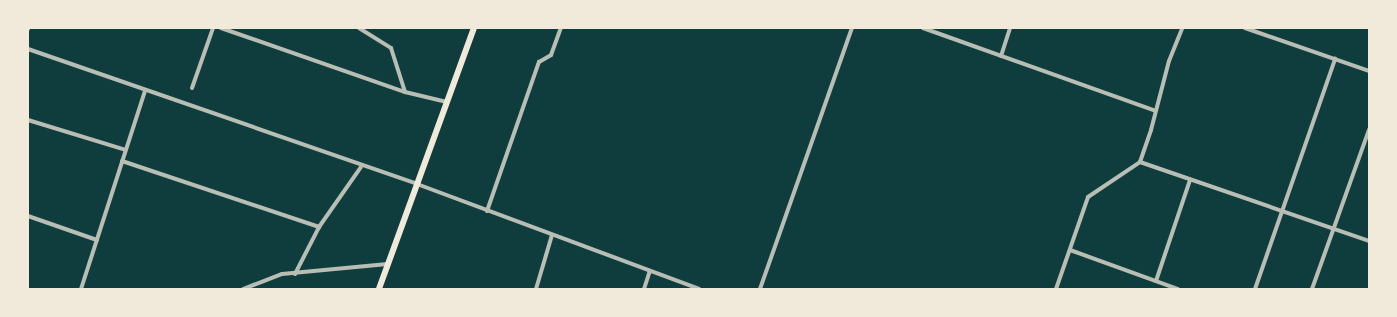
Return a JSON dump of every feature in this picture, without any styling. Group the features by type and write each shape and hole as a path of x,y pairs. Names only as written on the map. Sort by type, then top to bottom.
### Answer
{"main road":[{"path":"379,289 474,28"}],"street":[{"path":"192,88 212,28"},
{"path":"221,28 405,92 447,102"},
{"path":"359,28 391,48 405,92"},
{"path":"487,211 539,62 551,54 561,28"},
{"path":"760,289 852,28"},
{"path":"923,28 1156,111"},
{"path":"1001,56 1010,28"},
{"path":"1056,289 1088,197 1140,162 1156,111 1169,61 1182,28"},
{"path":"1245,28 1369,72"},
{"path":"28,49 361,166 417,184 699,289"},
{"path":"1255,289 1335,59"},
{"path":"82,289 145,91"},
{"path":"28,120 126,150"},
{"path":"1312,289 1369,130"},
{"path":"122,161 319,227"},
{"path":"1140,162 1369,241"},
{"path":"295,274 319,227 361,166"},
{"path":"1156,281 1190,180"},
{"path":"28,216 97,240"},
{"path":"536,289 552,235"},
{"path":"1070,250 1178,289"},
{"path":"244,289 282,274 295,274 388,264"},
{"path":"644,289 650,271"}]}
